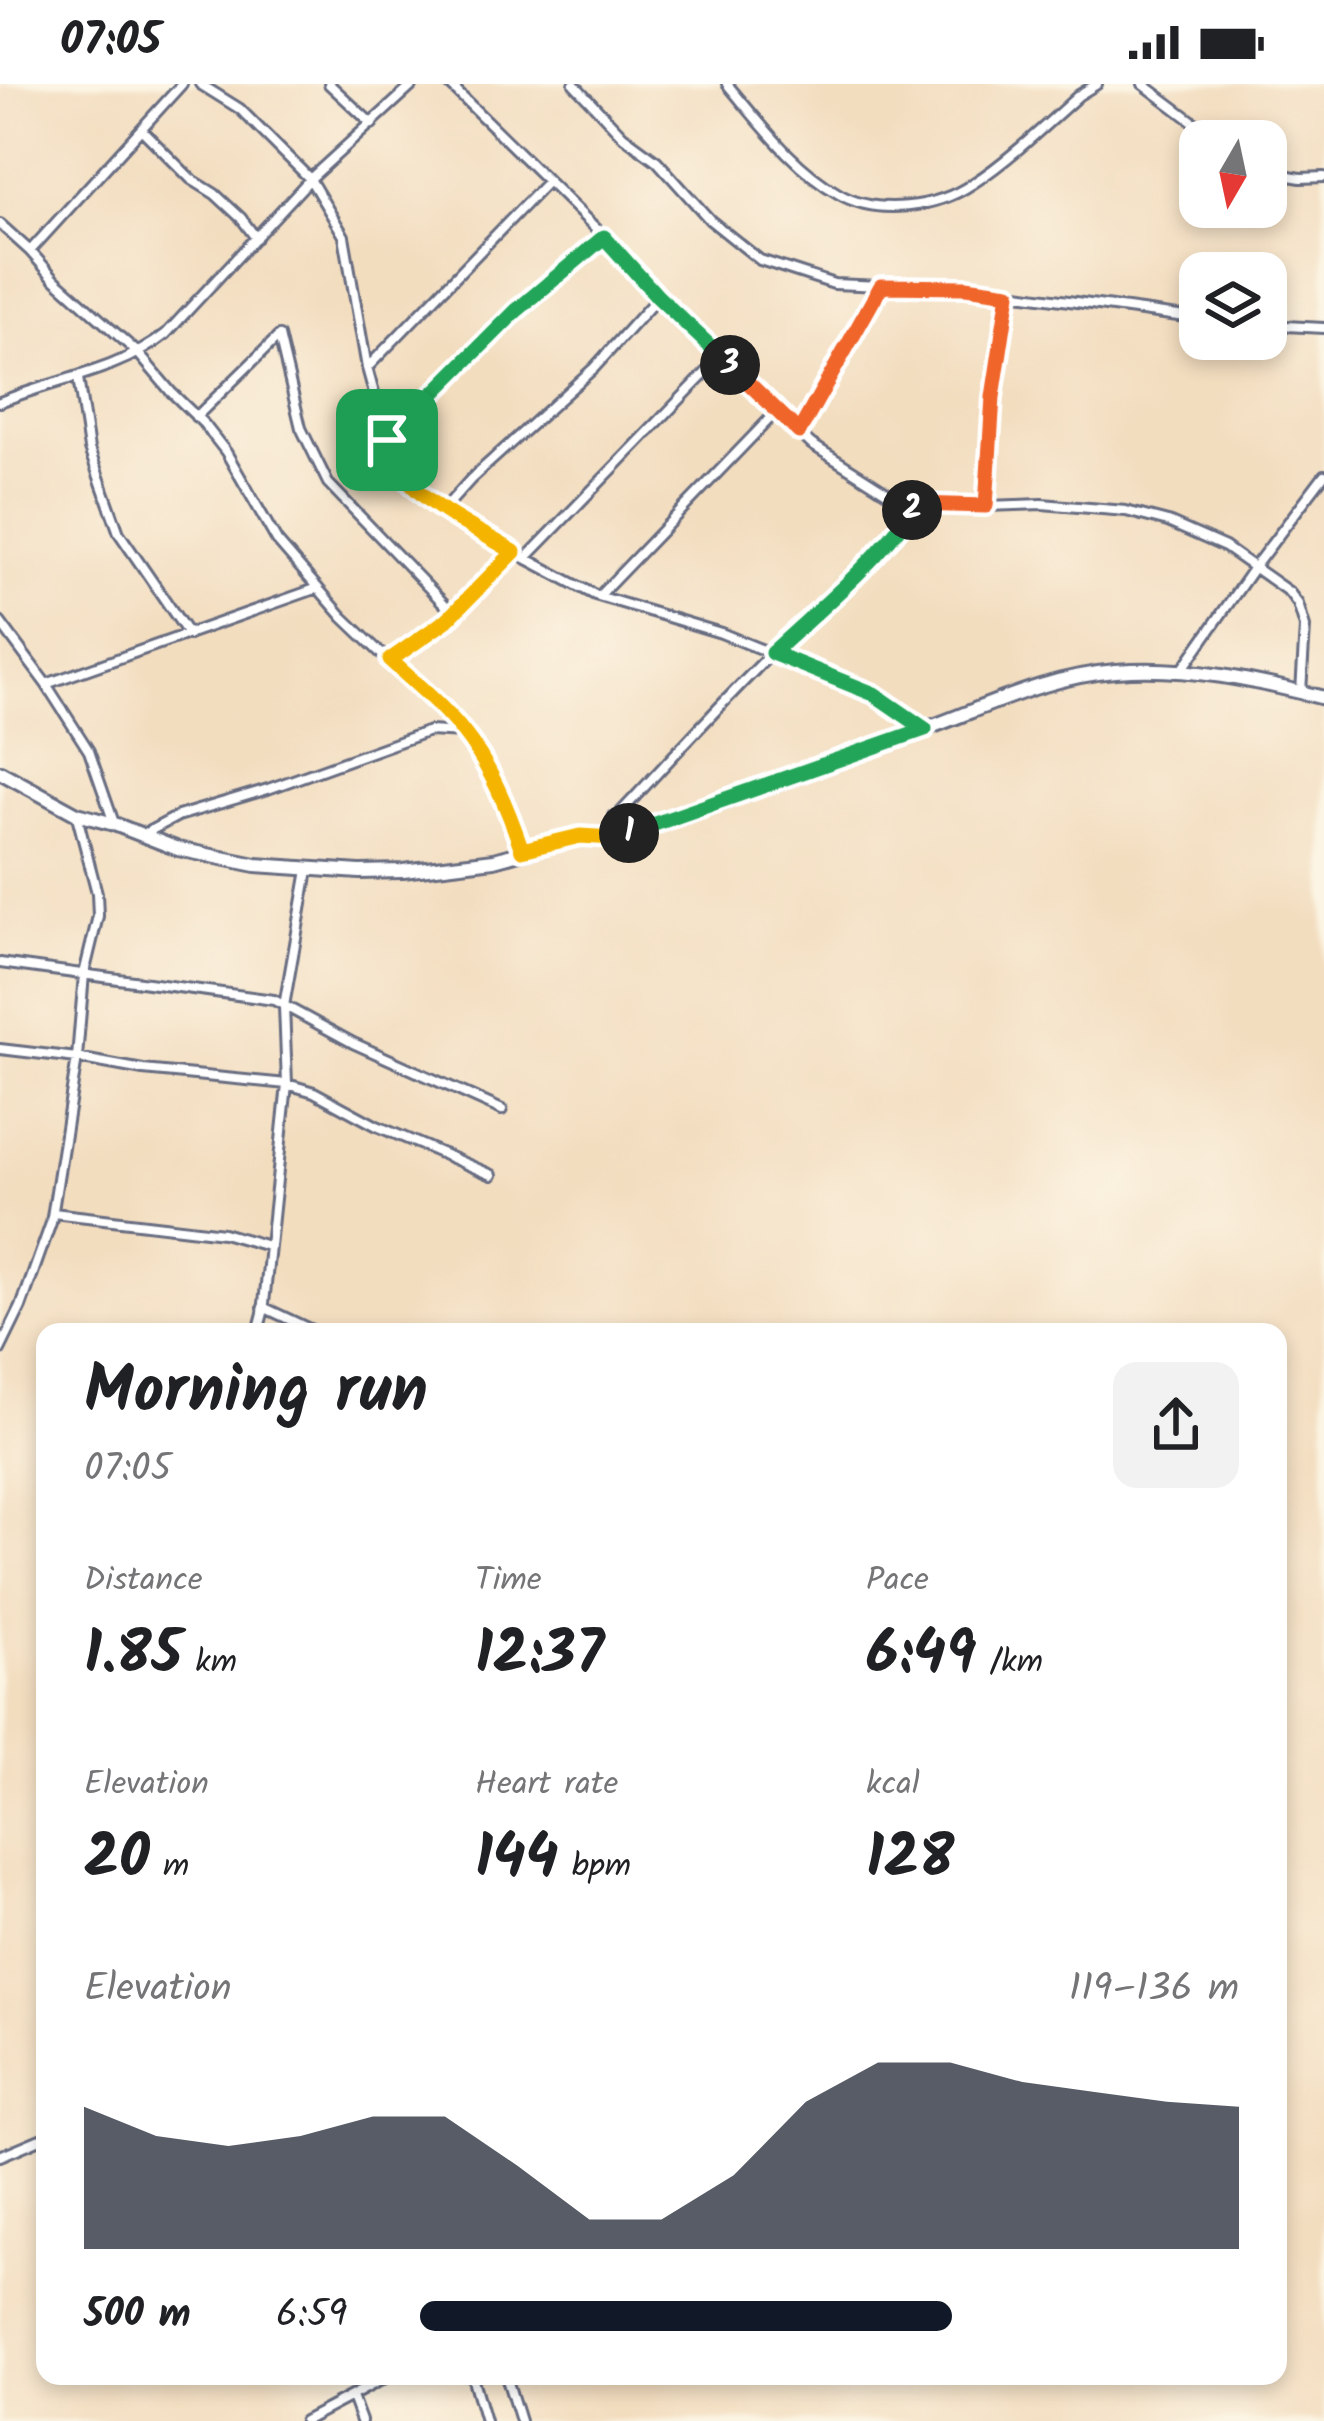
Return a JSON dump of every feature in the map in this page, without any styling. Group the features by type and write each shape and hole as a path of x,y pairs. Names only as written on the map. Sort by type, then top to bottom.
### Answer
{"main road":[{"path":"0,772 77,814 178,849 256,865 403,871 494,860 580,836 614,838 1058,680 1120,670 1181,670 1324,698"}],"street":[{"path":"30,251 182,84"},
{"path":"200,84 240,110 310,178 348,247 367,368 387,440 407,480 514,552 599,596 722,633 874,694 925,729"},
{"path":"329,84 372,124"},
{"path":"0,402 78,378 138,353 166,334 310,178 414,84"},
{"path":"449,84 658,297 818,449 902,502 1042,504 1126,512 1199,535 1255,566 1298,604 1305,627 1300,692"},
{"path":"574,84 622,136 657,161 710,220 760,260 834,284 966,287 1179,316"},
{"path":"727,84 780,147 812,175 840,195 886,207 949,197 973,184 1096,84"},
{"path":"1143,84 1191,120"},
{"path":"141,129 190,179 241,218 256,238"},
{"path":"1287,176 1324,177"},
{"path":"367,368 548,181"},
{"path":"0,224 138,353 226,452 277,541 344,617 464,733 488,771 522,850"},
{"path":"387,440 516,311 604,237"},
{"path":"799,432 881,286"},
{"path":"986,506 993,397 1009,293"},
{"path":"444,509 470,479 594,368 658,297"},
{"path":"1287,326 1324,328"},
{"path":"196,417 280,336 301,428 328,483 454,614"},
{"path":"526,558 722,356"},
{"path":"78,378 89,449 119,533 189,635"},
{"path":"599,596 777,411"},
{"path":"1181,670 1324,475"},
{"path":"614,838 614,815 873,556 916,504"},
{"path":"390,660 454,614 514,552"},
{"path":"46,684 318,588"},
{"path":"0,622 89,751 114,824"},
{"path":"142,835 178,816 429,731 464,733"},
{"path":"0,1350 21,1306 53,1213 84,974 99,907 77,814"},
{"path":"260,1323 287,1084 284,1006 308,868"},
{"path":"0,963 274,1000 353,1043 502,1110"},
{"path":"0,1048 143,1070 287,1084 314,1092 377,1126 492,1175"},
{"path":"53,1213 223,1233 268,1246"},
{"path":"263,1307 297,1323"},
{"path":"0,2156 36,2141"},
{"path":"304,2421 372,2385"},
{"path":"475,2385 485,2421"},
{"path":"509,2385 520,2421"},
{"path":"352,2396 361,2421"}],"route":[{"path":"604,237 658,297 799,432 881,286 966,287 1009,293 993,397 986,506 916,504 845,585 772,653 874,694 925,729 614,838 580,836 522,850 488,771 464,733 390,660 447,620 514,552 413,487 387,440 516,311 604,237"}]}
